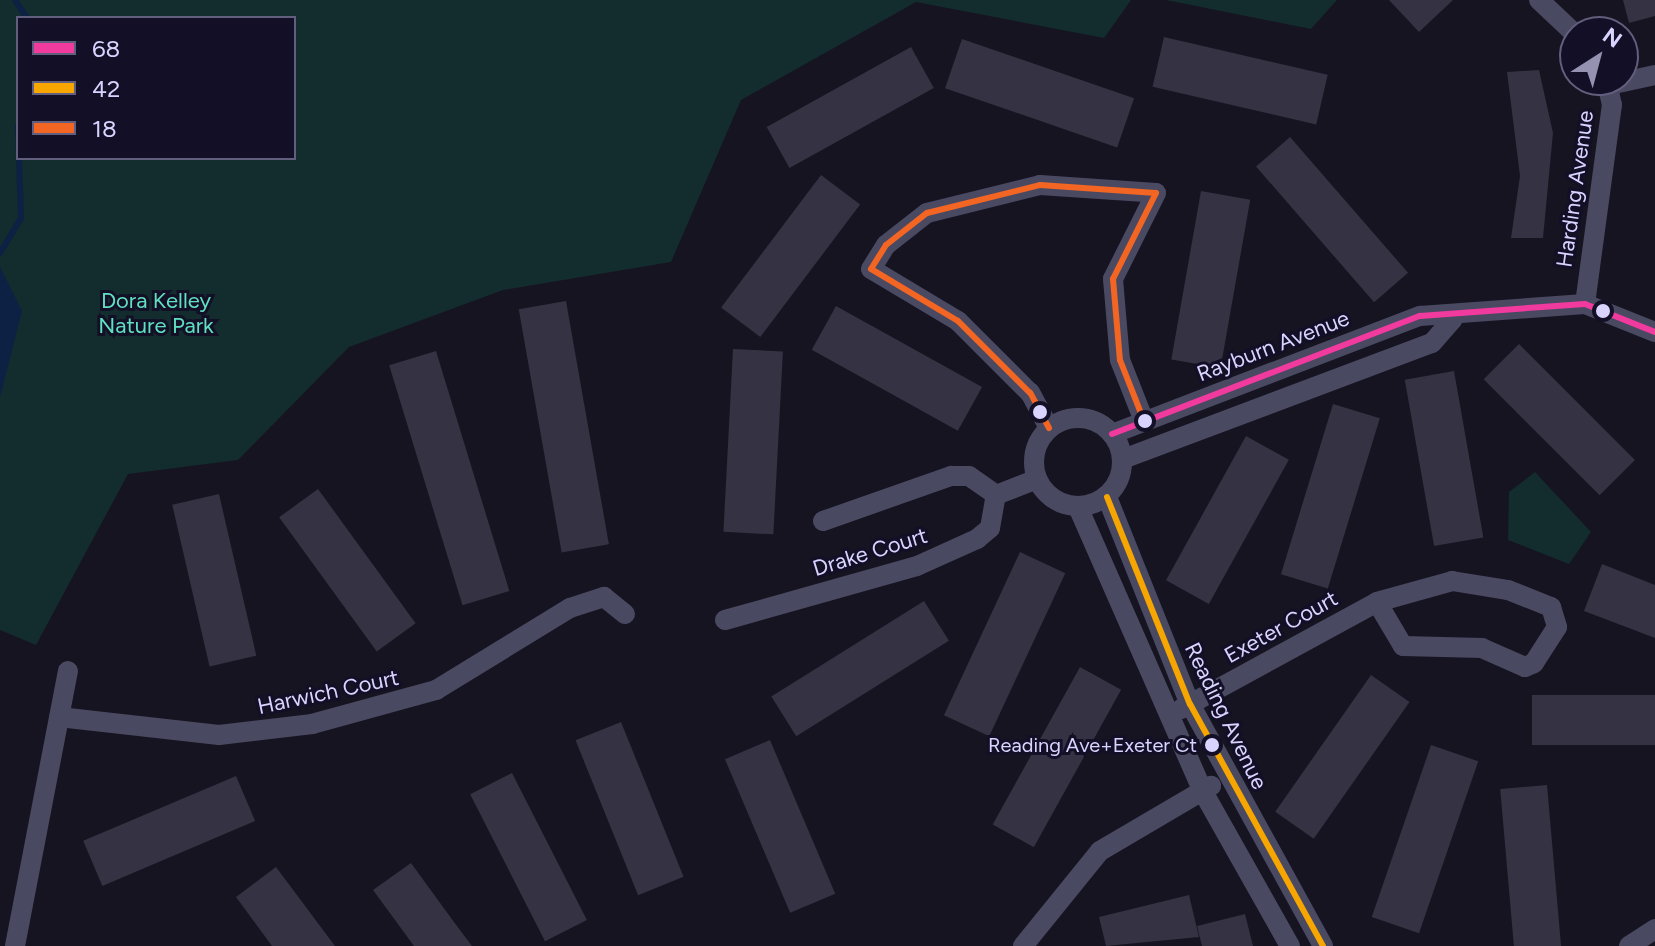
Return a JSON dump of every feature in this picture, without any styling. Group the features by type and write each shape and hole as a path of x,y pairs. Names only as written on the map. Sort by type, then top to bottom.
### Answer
{"street":[{"path":"1539,0 1559,19"},
{"name":"Harding Avenue","path":"1585,304 1606,96"},
{"path":"1049,428 1030,393 958,321 871,269 886,245 927,213 1040,185 1156,193 1113,279 1120,360 1144,421"},
{"name":"Rayburn Avenue","path":"1112,434 1420,316 1453,319 1585,304 1655,332"},
{"path":"1123,459 1432,343 1453,319"},
{"path":"1075,418 1112,434 1123,459 1107,497 1078,507 1055,500 1037,479 1035,451 1049,428 1075,418"},
{"name":"Drake Court","path":"725,620 917,566 977,539 990,528 996,495 969,476 951,476 823,521"},
{"path":"996,495 1037,479"},
{"name":"Reading Avenue","path":"1107,497 1190,704 1227,777 1323,946"},
{"path":"1078,507 1167,717 1202,790 1290,946"},
{"name":"Exeter Court","path":"1167,717 1377,602 1452,581 1527,596 1551,607 1557,627 1525,667 1482,648 1417,652 1394,634 1377,602"},
{"name":"Harwich Court","path":"59,717 219,735 312,724 436,690 582,604 604,597 625,614"},
{"path":"15,946 68,671"},
{"path":"1023,946 1100,851 1227,777"},
{"path":"1629,946 1655,929"}],"green space":[{"name":"Dora Kelley Nature Park","path":"0,0 1131,0 1104,38 916,2 741,100 671,262 503,290 349,347 238,460 128,474 36,645 0,630"},
{"path":"1166,0 1337,0 1311,29"},
{"path":"1535,472 1591,532 1569,564 1508,540 1509,492"}],"water":[{"path":"0,267 22,311 0,397"}],"building":[{"path":"1389,0 1453,0 1419,32"},
{"path":"1623,0 1655,0 1655,16 1639,20 1639,16 1627,16"},
{"path":"1164,37 1328,75 1316,124 1153,87"},
{"path":"962,39 1134,98 1117,147 945,88"},
{"path":"911,47 934,88 789,168 767,127"},
{"path":"1539,70 1553,133 1543,238 1511,238 1520,176 1507,72"},
{"path":"1290,137 1408,273 1374,302 1256,167"},
{"path":"821,175 860,204 760,337 721,308"},
{"path":"1201,191 1250,200 1221,368 1171,359"},
{"path":"566,301 609,544 562,553 519,309"},
{"path":"836,306 982,387 958,431 812,350"},
{"path":"1519,344 1635,460 1600,495 1484,379"},
{"path":"733,349 783,352 773,534 723,532"},
{"path":"436,351 509,591 463,605 389,365"},
{"path":"1454,371 1483,537 1434,546 1405,380"},
{"path":"1333,404 1380,418 1328,589 1281,574"},
{"path":"1246,436 1289,460 1209,604 1166,580"},
{"path":"318,489 416,623 377,652 279,517"},
{"path":"219,494 256,656 210,667 172,505"},
{"path":"1020,552 1065,573 989,736 944,715"},
{"path":"1602,564 1655,585 1655,638 1584,611"},
{"path":"924,601 949,641 796,736 771,696"},
{"path":"1080,667 1121,690 1034,847 993,824"},
{"path":"1371,675 1410,702 1314,839 1275,812"},
{"path":"1532,695 1655,695 1655,745 1532,745"},
{"path":"621,722 684,877 638,895 576,740"},
{"path":"770,740 835,894 790,913 725,759"},
{"path":"1431,745 1478,761 1419,933 1372,917"},
{"path":"512,773 587,920 545,941 470,794"},
{"path":"236,776 255,821 102,886 83,841"},
{"path":"1547,785 1561,946 1514,946 1500,789"},
{"path":"411,863 472,946 414,946 373,890"},
{"path":"276,867 335,946 272,946 236,897"},
{"path":"1189,895 1199,937 1106,946 1099,917"},
{"path":"1245,914 1253,946 1202,946 1197,926"}],"waterway":[{"path":"15,0 26,16"},
{"path":"0,253 21,218 19,160"}],"transit line":[{"name":"18","path":"1049,428 1030,393 958,321 871,269 886,245 927,213 1040,185 1156,193 1113,279 1120,360 1144,421"},
{"name":"68","path":"1112,434 1420,316 1585,304 1655,332"},
{"name":"42","path":"1107,497 1190,704 1323,946"}],"place":[{"name":"Reading Ave+Exeter Ct","path":"1212,745"}]}
